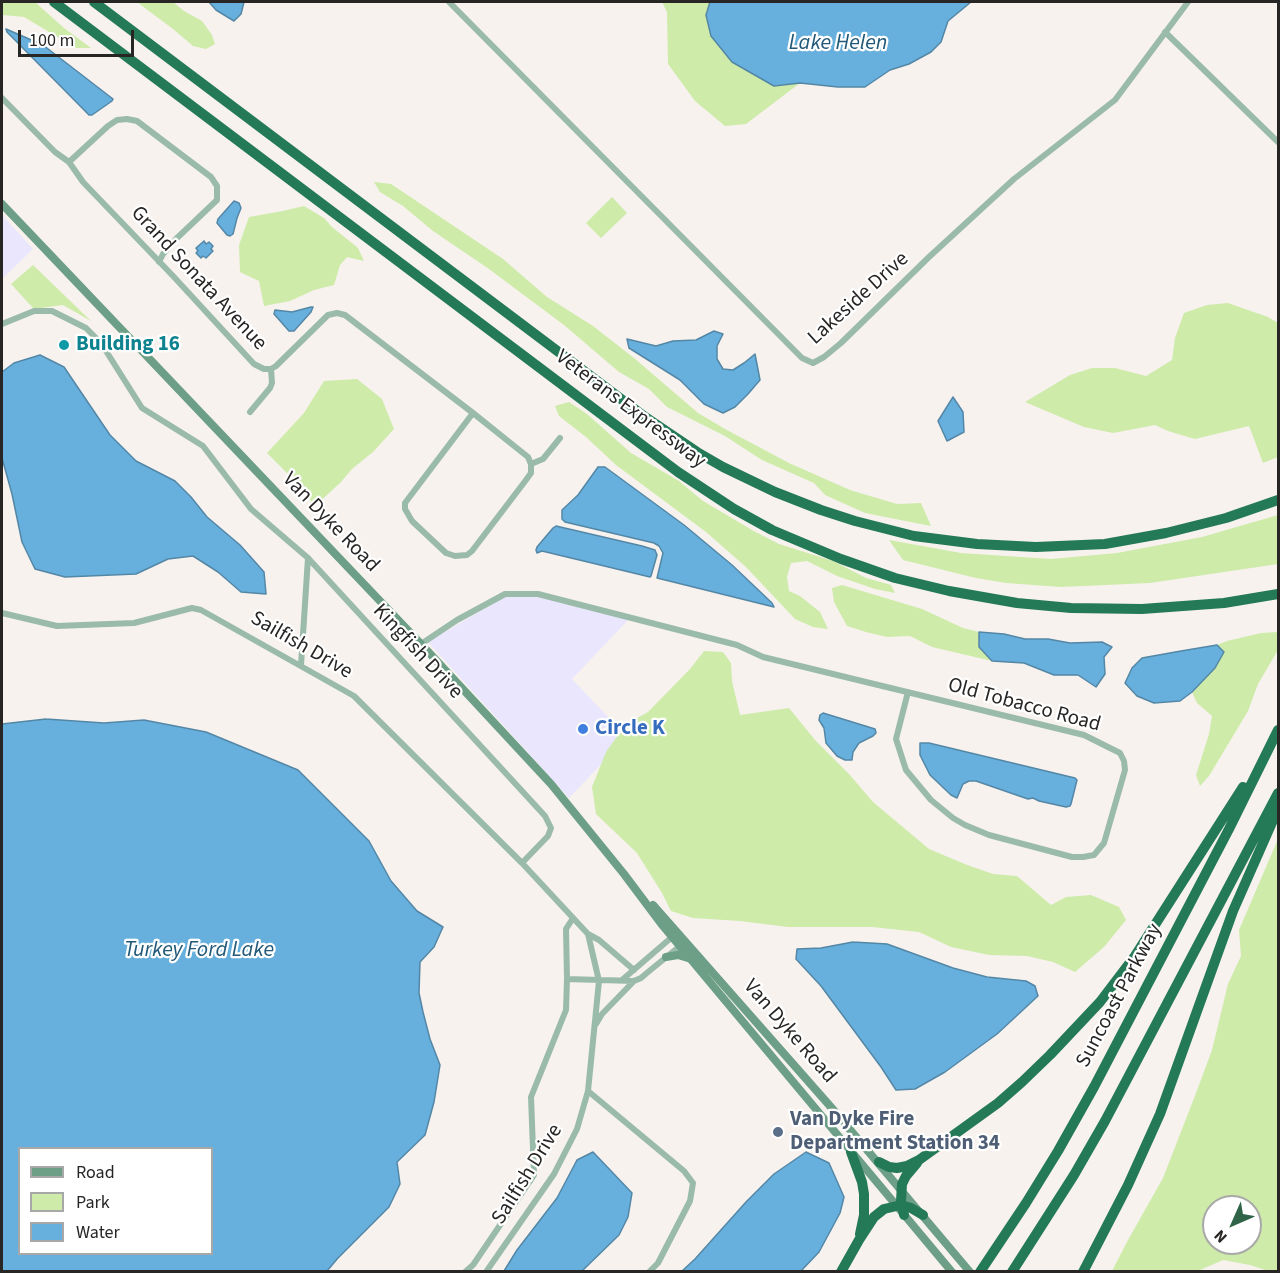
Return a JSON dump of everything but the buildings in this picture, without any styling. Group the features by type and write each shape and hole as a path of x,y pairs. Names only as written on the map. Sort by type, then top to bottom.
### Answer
{"highway":[{"name":"Veterans Expressway","path":"54,2 678,472 734,509 772,530 841,559 895,578 949,591 1017,603 1071,608 1142,609 1224,603 1278,594"},
{"name":"Veterans Expressway","path":"94,2 645,417 697,452 775,492 855,521 914,536 977,544 1036,547 1105,544 1136,539 1195,526 1278,500"},
{"name":"Suncoast Parkway","path":"980,1272 1053,1159 1094,1087 1229,829 1278,730"},
{"path":"879,1162 889,1167 897,1167 907,1166 919,1160 998,1103 1064,1041 1100,1002 1148,938 1272,741"},
{"path":"1012,1272 1105,1121 1278,793"},
{"path":"1083,1272 1128,1185 1160,1114 1233,911 1278,808"},
{"path":"851,1152 862,1182 865,1204 859,1240"},
{"path":"900,1208 901,1189 906,1176 919,1160"},
{"path":"842,1272 859,1240 884,1209 911,1208 923,1215"}],"main road":[{"name":"Van Dyke Road","path":"2,204 421,644 551,784 681,942 879,1162 970,1272"},
{"name":"Van Dyke Road","path":"624,874 672,937 681,942 691,960 952,1272"},
{"path":"666,957 678,955 691,960"}],"street":[{"name":"Lakeside Drive","path":"448,2 802,358 813,363 841,343 1014,178 1115,100 1188,2"},
{"path":"1165,32 1278,142"},
{"name":"Grand Sonata Avenue","path":"2,98 55,152 69,162 83,182 254,364 264,369 271,369 328,315 337,313 345,315 528,457 531,464"},
{"path":"69,162 108,126 117,120 127,119 136,121 211,177 217,186 218,200 177,238 159,262"},
{"name":"Kingfish Drive","path":"2,324 34,311 52,311 86,328 101,343 141,408 203,446 251,509 308,558 545,816 551,828 548,836 522,863"},
{"path":"250,412 270,388 271,369"},
{"path":"473,413 405,503 405,509 412,521 446,552 455,556 466,555 472,551 531,473 531,464 543,459 560,438"},
{"path":"301,665 308,558"},
{"name":"Old Tobacco Road","path":"421,644 457,620 504,594 538,594 737,645 763,657 908,692 1084,735 1120,753 1125,760 1125,770 1104,843 1094,855 1072,856 989,835 953,818 931,800 906,770 896,739 908,692"},
{"name":"Sailfish Drive","path":"2,613 57,626 134,623 192,608 201,609 354,696 522,863"},
{"path":"522,863 588,934 599,940 634,970"},
{"path":"465,1272 473,1265 534,1175 531,1097 566,1010 566,929 573,918"},
{"path":"588,934 599,981 588,1091 684,1171 693,1183 690,1201 658,1263 650,1272"},
{"path":"622,980 672,937"},
{"path":"567,979 634,981 641,978 681,942"},
{"path":"594,1028 603,1014 634,981"},
{"name":"Sailfish Drive","path":"486,1272 554,1174 577,1129 588,1091"}],"shaded area":[{"path":"2,215 33,249 2,279"},
{"path":"506,596 540,597 630,618 572,679 627,737 569,798 428,642"}],"green space":[{"path":"2,2 35,2 91,48 76,48 24,17 3,15"},
{"path":"137,2 173,2 202,21 212,35 215,44 206,49 193,46"},
{"path":"662,2 710,2 706,15 774,86 800,83 746,124 725,126 695,101 668,64 667,12"},
{"path":"374,182 391,184 503,259 547,297 593,326 634,358 698,413 789,463 850,490 897,504 921,503 931,526 865,513 825,495 814,483 762,460 725,436 667,407 649,389 619,372 564,325 433,231 403,206 380,192"},
{"path":"612,197 627,213 601,238 586,223"},
{"path":"304,206 324,218 358,248 364,261 347,257 340,265 334,285 314,290 290,301 264,306 259,281 240,272 239,245 249,217"},
{"path":"33,265 91,321 63,305 34,309 11,284"},
{"path":"1228,303 1268,317 1278,323 1278,457 1263,463 1249,426 1195,439 1155,425 1113,433 1084,427 1025,402 1070,375 1092,368 1115,368 1146,376 1172,360 1175,338 1184,313 1207,305"},
{"path":"357,379 382,399 394,429 373,452 352,469 315,506 296,482 267,453 304,413 324,381"},
{"path":"569,402 587,414 631,453 679,481 703,501 752,530 779,544 833,561 866,578 891,585 895,593 837,576 807,561 791,563 787,577 789,591 800,596 820,612 828,629 813,627 795,619 746,567 706,532 616,465 559,416 555,406"},
{"path":"1278,515 1278,564 1150,583 1061,587 1006,583 903,560 889,540 961,553 1051,559 1117,553 1202,537"},
{"path":"842,585 922,609 963,628 979,632 979,647 992,661 932,647 910,636 887,637 847,626 834,602 832,588"},
{"path":"1278,632 1278,650 1258,684 1248,711 1209,776 1200,786 1196,775 1209,734 1212,716 1197,703 1192,692 1215,668 1224,652 1217,645 1261,633"},
{"path":"704,651 723,652 731,663 732,681 740,715 789,708 815,740 873,802 929,849 993,874 1017,876 1051,905 1066,897 1091,895 1119,907 1126,920 1104,947 1075,972 1053,962 1027,956 989,955 951,947 919,932 872,927 788,927 693,918 671,911 637,853 596,814 592,787 606,752 616,738 630,722 648,712 690,669"},
{"path":"1278,839 1278,1271 1268,1271 1223,1260 1198,1271 1112,1271 1163,1178 1212,1050 1228,984 1241,956 1239,930"}],"water":[{"path":"209,2 244,2 241,14 234,21 216,10"},
{"name":"Lake Helen","path":"710,2 971,2 948,21 941,42 931,52 909,64 890,70 865,87 838,87 800,83 774,86 732,62 711,36 706,15"},
{"path":"6,29 43,45 113,99 112,101 89,115"},
{"path":"234,201 239,203 241,208 233,234 230,236 217,223"},
{"path":"204,241 213,246 211,249 213,251 206,258 203,256 201,258 196,253 198,251 196,248"},
{"path":"313,307 311,312 294,331 289,331 274,314 275,310 292,312"},
{"path":"714,331 723,334 717,346 717,359 723,369 733,370 755,354 760,380 735,407 723,413 704,404 680,380 629,348 627,339 656,346 673,341 696,340"},
{"path":"40,355 64,367 110,435 136,461 175,481 207,517 240,545 264,572 266,594 241,592 218,572 193,556 168,559 136,574 65,577 35,569 22,542 2,458 2,372 14,363"},
{"path":"953,397 963,412 964,432 947,441 938,421"},
{"path":"598,467 605,467 684,525 732,565 774,607 657,578 663,553 659,546 565,522 562,519 562,510 578,495"},
{"path":"556,526 655,550 657,555 651,576 542,551 537,553 537,547"},
{"path":"979,632 1070,643 1102,642 1112,647 1104,657 1105,674 1096,687 1078,675 1054,675 1024,663 992,661 979,647"},
{"path":"1217,645 1224,652 1215,668 1180,701 1154,703 1137,696 1125,683 1132,668 1142,658"},
{"path":"823,713 875,729 876,733 859,743 853,752 852,760 845,760 837,756 826,743 824,728 819,720"},
{"name":"Turkey Ford Lake","path":"46,719 104,723 144,720 206,732 298,770 369,841 391,881 417,911 443,927 434,947 420,962 419,993 430,1039 440,1065 434,1102 425,1135 397,1162 400,1184 389,1207 327,1271 2,1271 2,724"},
{"path":"920,743 929,743 1075,778 1077,780 1071,804 1066,807 1033,798 1028,799 976,781 963,784 957,798 930,775 920,755"},
{"path":"853,942 887,944 953,968 987,977 1026,981 1035,986 1038,996 997,1034 945,1072 915,1089 896,1090 821,986 796,959 797,949 821,948"},
{"path":"593,1152 632,1193 628,1217 619,1235 582,1271 504,1271 517,1250 557,1198 577,1160"},
{"path":"806,1152 829,1163 844,1197 840,1213 819,1252 801,1271 682,1271 774,1174"}],"place":[{"name":"Building 16","path":"64,345"},
{"name":"Circle K","path":"583,729"},
{"name":"Van Dyke Fire Department Station 34","path":"778,1132"}]}
